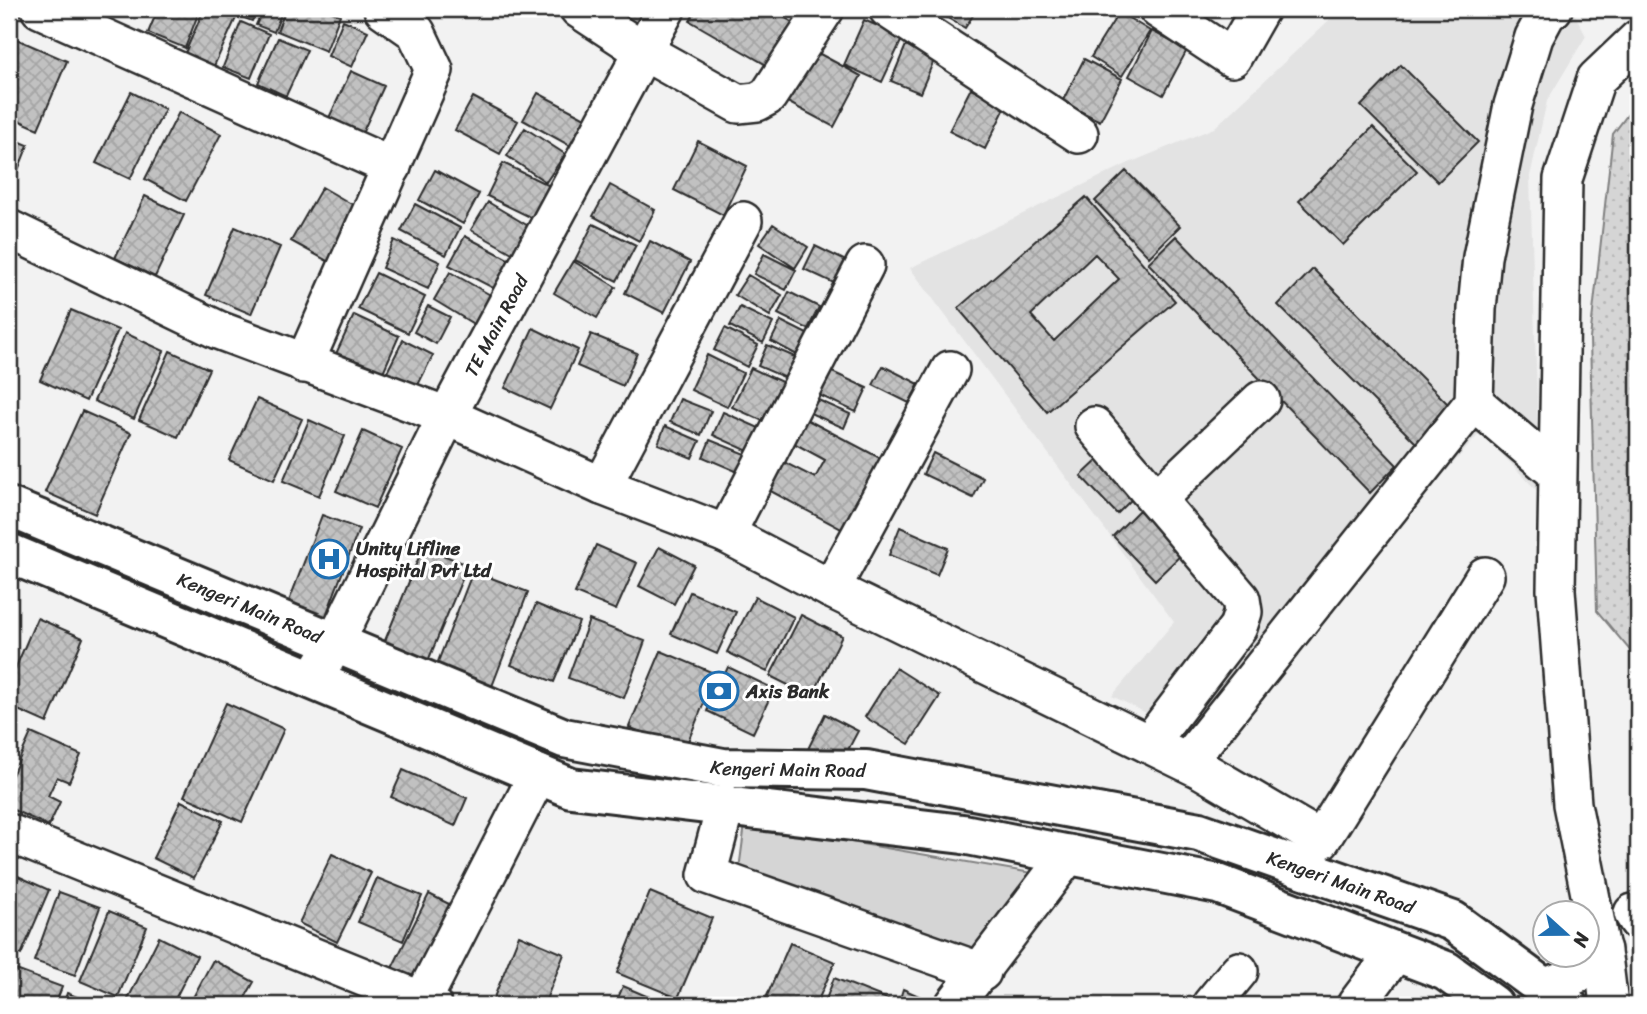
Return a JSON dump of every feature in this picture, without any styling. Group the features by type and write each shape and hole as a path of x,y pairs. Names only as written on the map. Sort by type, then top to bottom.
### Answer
{"main road":[{"name":"Kengeri Main Road","path":"9,507 334,645 564,738 723,768 866,770 1317,856 1453,921 1556,997"},
{"name":"Kengeri Main Road","path":"9,554 571,789 726,804 963,834 1219,884 1447,971 1493,1005"}],"street":[{"path":"40,9 392,167"},
{"path":"304,364 434,71 416,32 383,9"},
{"path":"579,9 643,51 738,104 757,102 768,96 824,9"},
{"name":"TE Main Road","path":"313,680 334,645 447,416 666,9"},
{"path":"888,9 1079,134"},
{"path":"1158,9 1232,58 1260,9"},
{"path":"1187,762 1474,402 1476,309 1482,257 1513,105 1534,37 1547,13 1553,9"},
{"path":"1591,898 1572,804 1556,590 1563,179 1596,79 1638,39"},
{"path":"602,486 743,221"},
{"path":"9,229 218,330 447,416 602,486 726,534 831,589 1187,762 1317,856 1485,576"},
{"path":"726,534 865,265"},
{"path":"831,589 950,370"},
{"path":"1157,499 1261,400"},
{"path":"1474,402 1556,472"},
{"path":"1094,426 1241,599 1242,612 1238,627 1149,744"},
{"path":"9,833 425,1004 538,774"},
{"path":"726,804 707,875 982,972"},
{"path":"954,1005 982,972 1069,854"},
{"path":"1602,950 1609,1005"},
{"path":"1356,1005 1396,952"},
{"path":"1556,997 1584,968"},
{"path":"1211,1005 1239,971"}],"shaded area":[{"path":"1341,9 1572,9 1586,36 1547,101 1530,176 1540,494 1481,432 1441,477 1222,751 1112,696 1174,622 910,268 1129,163 1214,128"},
{"path":"1638,101 1638,660 1597,611 1590,339 1613,134"},
{"path":"745,824 1032,873 980,955 738,877"}],"building":[{"path":"158,9 200,9 185,48 148,33"},
{"path":"204,9 217,9 236,18 214,66 185,53"},
{"path":"236,9 258,9 252,21 234,14"},
{"path":"263,9 283,9 274,32 256,25"},
{"path":"286,9 324,9 340,15 326,51 277,31"},
{"path":"608,9 648,9 639,25"},
{"path":"697,9 769,9 794,23 770,67 690,21"},
{"path":"932,9 977,9 965,28"},
{"path":"1119,12 1150,31 1122,76 1091,57"},
{"path":"343,20 368,31 352,67 328,56"},
{"path":"864,20 903,37 882,82 844,65"},
{"path":"241,22 269,34 251,78 223,67"},
{"path":"1152,31 1187,50 1163,95 1129,76"},
{"path":"14,38 67,61 38,129 9,116 9,50"},
{"path":"278,38 307,50 286,96 258,83"},
{"path":"906,45 935,58 920,93 891,81"},
{"path":"805,46 861,76 834,127 778,97"},
{"path":"1084,59 1122,79 1100,121 1062,102"},
{"path":"1401,65 1478,142 1438,182 1361,106"},
{"path":"351,71 384,86 360,138 327,122"},
{"path":"971,88 1006,106 985,149 949,131"},
{"path":"131,92 165,109 130,179 96,163"},
{"path":"538,93 587,119 572,147 523,120"},
{"path":"473,97 518,121 500,154 455,130"},
{"path":"179,112 221,134 186,201 145,179"},
{"path":"1373,127 1417,171 1343,245 1299,201"},
{"path":"525,128 565,154 546,182 507,156"},
{"path":"9,137 28,145 9,193"},
{"path":"698,141 747,166 723,215 674,190"},
{"path":"503,163 552,187 536,220 487,196"},
{"path":"435,170 479,194 463,224 419,200"},
{"path":"1126,171 1180,226 1149,257 1095,201"},
{"path":"610,185 655,210 639,241 593,216"},
{"path":"322,187 360,209 329,262 291,241"},
{"path":"145,196 184,215 155,277 115,258"},
{"path":"1086,197 1175,301 1047,412 958,308","holes":["1095,254 1119,279 1054,341 1031,315"]},
{"path":"488,202 530,227 514,254 471,230"},
{"path":"415,204 460,228 446,255 401,231"},
{"path":"593,224 636,245 617,281 575,260"},
{"path":"773,224 808,247 795,268 759,244"},
{"path":"235,227 280,247 251,314 206,295"},
{"path":"465,236 510,260 495,289 449,265"},
{"path":"1176,236 1397,465 1370,493 1148,263"},
{"path":"394,240 440,262 428,289 382,268"},
{"path":"650,241 690,262 664,313 625,293"},
{"path":"815,246 848,262 838,285 804,269"},
{"path":"764,254 796,270 786,290 754,274"},
{"path":"573,261 616,287 597,318 554,293"},
{"path":"1313,269 1455,411 1420,447 1278,305"},
{"path":"450,272 494,297 477,326 434,300"},
{"path":"376,273 425,297 408,333 358,309"},
{"path":"748,275 782,295 770,316 735,295"},
{"path":"789,292 819,307 808,329 778,314"},
{"path":"428,306 450,317 436,344 414,332"},
{"path":"740,307 773,323 763,343 730,326"},
{"path":"71,310 118,330 86,401 40,380"},
{"path":"354,315 399,336 380,379 334,358"},
{"path":"781,321 809,335 799,356 771,341"},
{"path":"533,328 578,350 550,409 505,388"},
{"path":"725,328 758,345 747,367 714,350"},
{"path":"125,333 164,351 134,419 94,401"},
{"path":"591,334 637,353 623,386 577,366"},
{"path":"403,340 433,355 414,393 384,378"},
{"path":"767,345 795,357 786,378 758,366"},
{"path":"170,351 209,369 178,437 139,420"},
{"path":"707,355 743,373 727,407 691,390"},
{"path":"883,366 919,384 909,403 873,385"},
{"path":"751,368 784,383 765,422 732,407"},
{"path":"830,371 867,388 856,412 819,395"},
{"path":"257,399 302,419 274,480 229,460"},
{"path":"680,399 711,411 701,435 670,422"},
{"path":"816,399 850,414 844,428 810,413"},
{"path":"82,411 131,433 95,514 45,492"},
{"path":"723,412 759,428 748,451 713,435"},
{"path":"802,417 880,458 843,530 765,488 780,460 815,478 825,460 790,441"},
{"path":"309,420 345,436 319,496 283,481"},
{"path":"665,426 700,441 692,458 658,444"},
{"path":"363,431 402,449 375,508 336,491"},
{"path":"710,440 745,454 738,472 703,457"},
{"path":"933,453 983,478 973,498 923,474"},
{"path":"1099,459 1135,496 1117,514 1081,476"},
{"path":"1139,510 1182,554 1155,580 1113,536"},
{"path":"322,515 359,529 325,618 288,604"},
{"path":"900,527 948,548 937,575 889,555"},
{"path":"596,545 637,563 616,610 575,593"},
{"path":"423,547 468,565 428,661 384,643"},
{"path":"659,547 694,565 674,604 639,586"},
{"path":"473,571 528,592 491,689 436,667"},
{"path":"690,592 736,612 717,654 671,634"},
{"path":"755,597 794,617 767,672 727,652"},
{"path":"536,604 579,622 554,682 511,665"},
{"path":"801,615 842,636 812,697 770,676"},
{"path":"37,618 83,638 47,723 9,706 9,683"},
{"path":"589,620 645,641 624,698 568,678"},
{"path":"661,651 716,674 684,751 629,727"},
{"path":"728,667 774,689 753,733 707,711"},
{"path":"896,668 940,696 909,744 865,717"},
{"path":"226,703 284,729 242,822 184,796"},
{"path":"825,714 858,731 839,767 807,751"},
{"path":"31,733 81,755 69,782 57,777 48,796 60,802 49,826 9,808 9,782"},
{"path":"403,770 467,798 455,826 391,797"},
{"path":"181,801 223,821 194,878 153,858"},
{"path":"332,854 371,873 337,942 299,923"},
{"path":"9,872 49,890 21,955 9,949"},
{"path":"377,878 422,896 403,941 358,922"},
{"path":"59,892 100,907 75,975 34,961"},
{"path":"650,892 712,918 678,998 617,973"},
{"path":"429,894 455,907 417,983 391,970"},
{"path":"109,911 147,927 118,997 80,981"},
{"path":"519,935 564,954 544,1005 491,1005"},
{"path":"159,937 197,956 172,1005 125,1005"},
{"path":"790,943 835,962 816,1005 763,1005"},
{"path":"213,960 254,982 241,1005 189,1005"},
{"path":"16,970 62,987 55,1005 9,1005 9,989"},
{"path":"834,978 890,1000 888,1005 824,1005"},
{"path":"623,986 658,1001 656,1005 615,1005"},
{"path":"903,989 939,1005 898,1005"},
{"path":"67,993 97,1005 63,1005"}],"place":[{"name":"Unity Lifline Hospital Pvt Ltd","path":"329,559"},
{"name":"Axis Bank","path":"719,691"}]}
